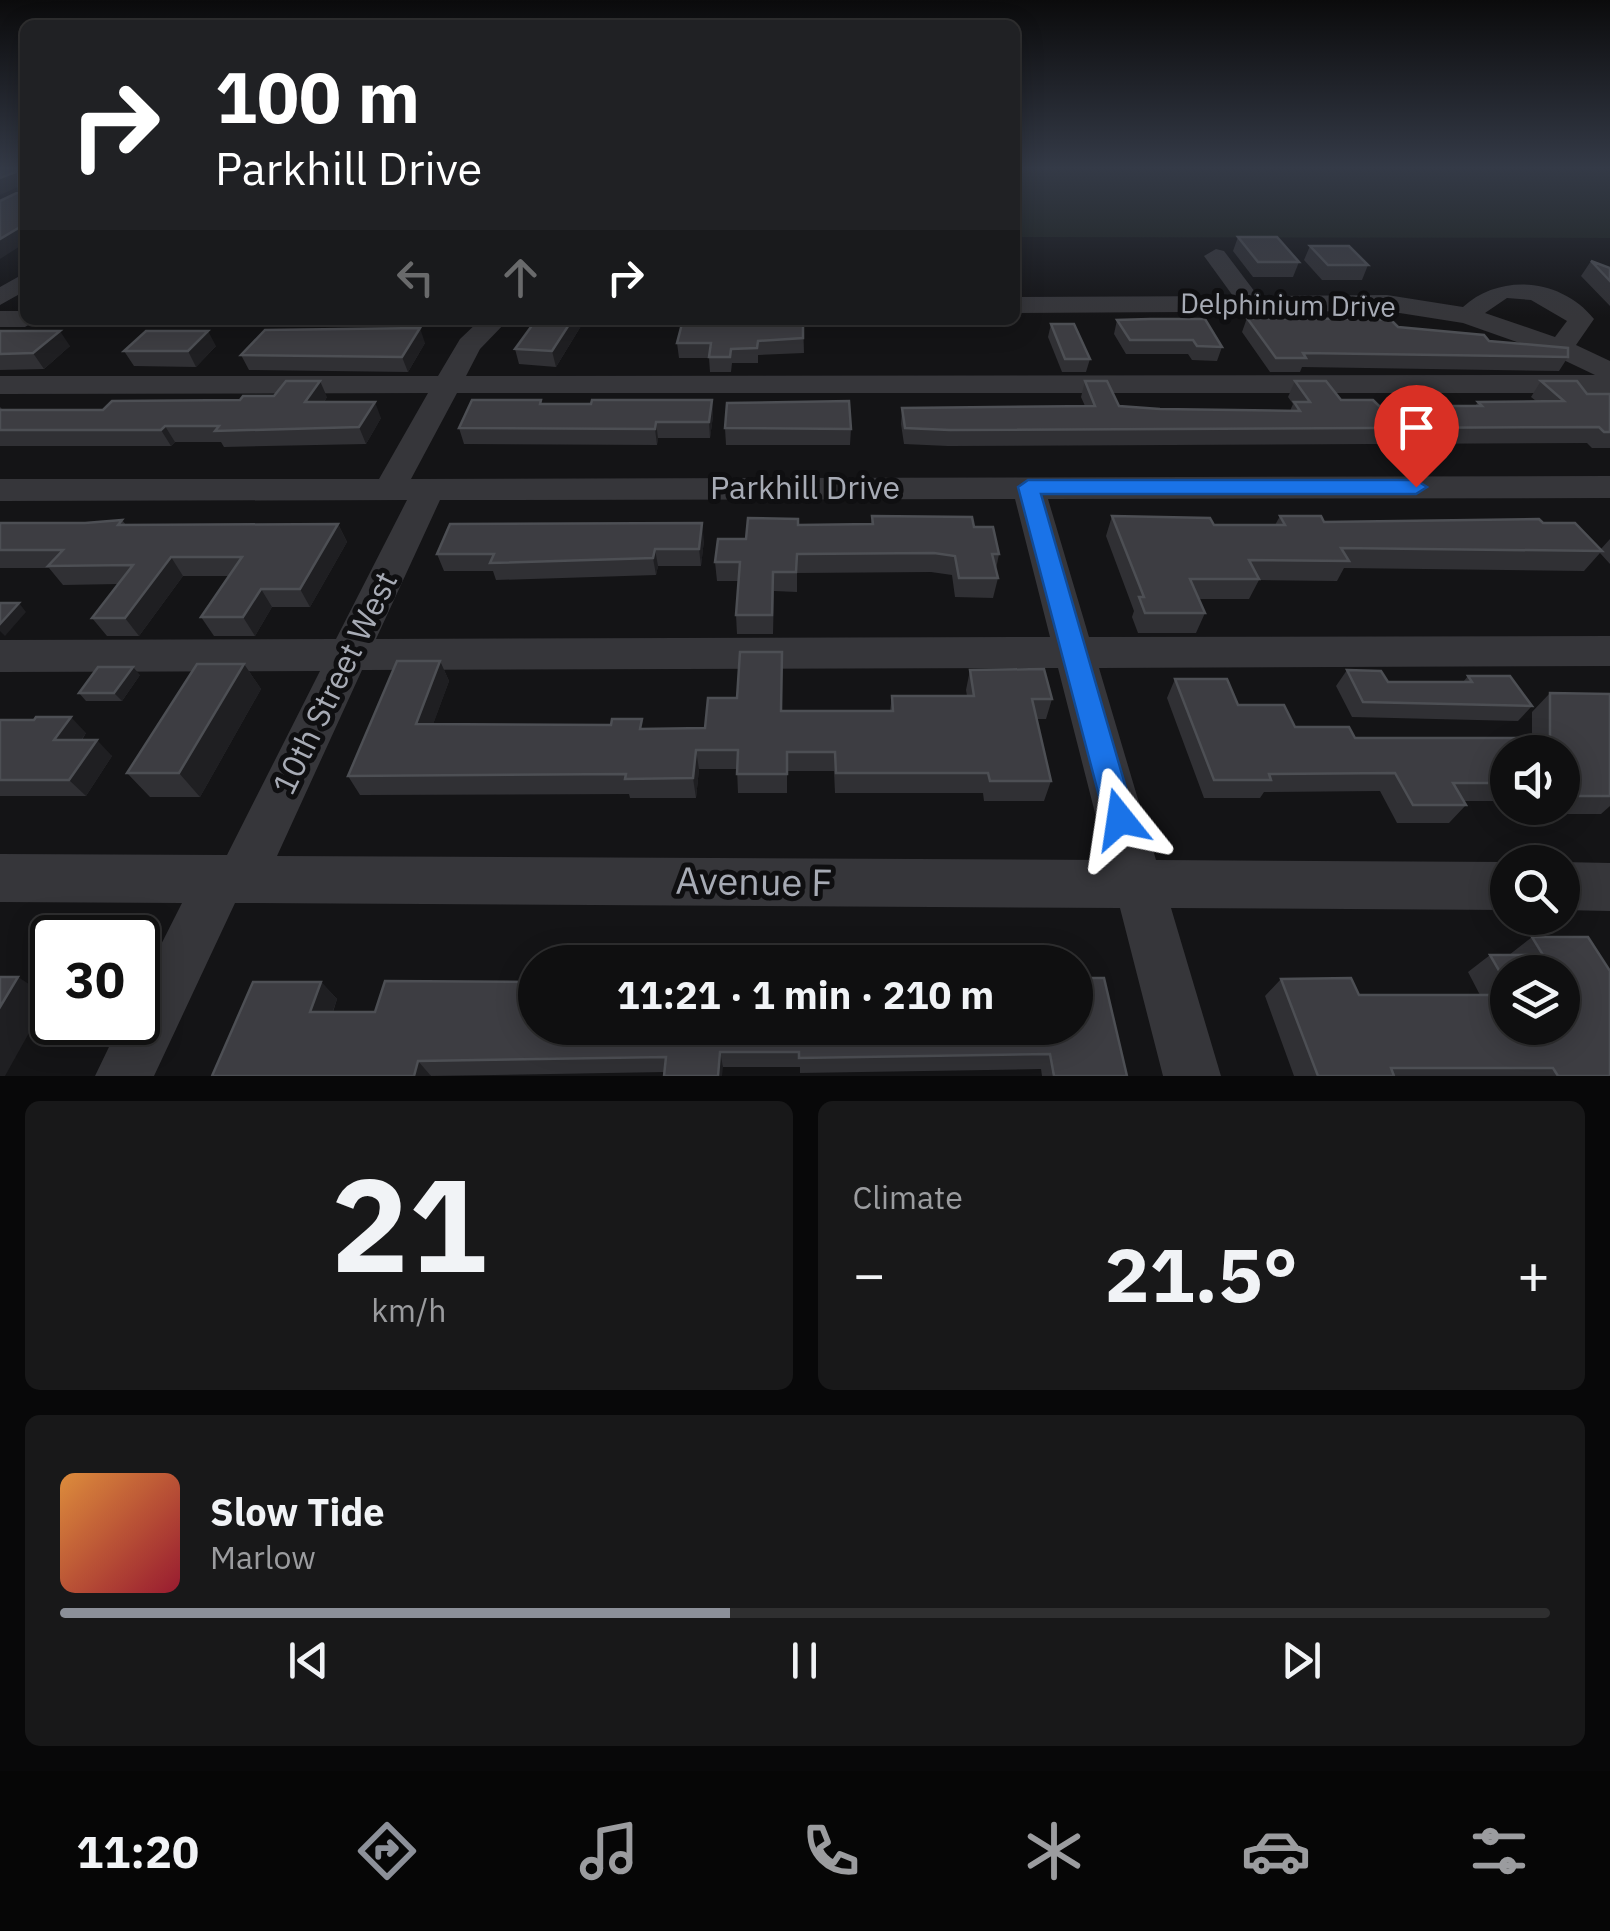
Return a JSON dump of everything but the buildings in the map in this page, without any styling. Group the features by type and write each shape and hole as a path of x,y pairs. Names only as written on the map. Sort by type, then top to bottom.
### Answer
{"street":[{"path":"1216,256 1250,303"},
{"path":"1468,316 1494,294 1524,292 1562,303 1581,319 1561,348"},
{"name":"Delphinium Drive","path":"1020,304 1386,303 1468,316 1561,348 1610,372"},
{"name":"10th Street West","path":"124,1076 346,658 446,385 483,325"},
{"path":"0,385 1610,384"},
{"path":"1028,487 1192,1076"},
{"name":"Parkhill Drive","path":"0,490 1610,487"},
{"path":"0,656 346,658 1610,651"},
{"name":"Avenue F","path":"0,878 1490,886"},
{"path":"1580,886 1610,886"}],"shaded area":[{"path":"1020,217 1610,217 1610,238 1020,237"}],"route":[{"path":"1120,819 1028,487 1416,487"}]}
